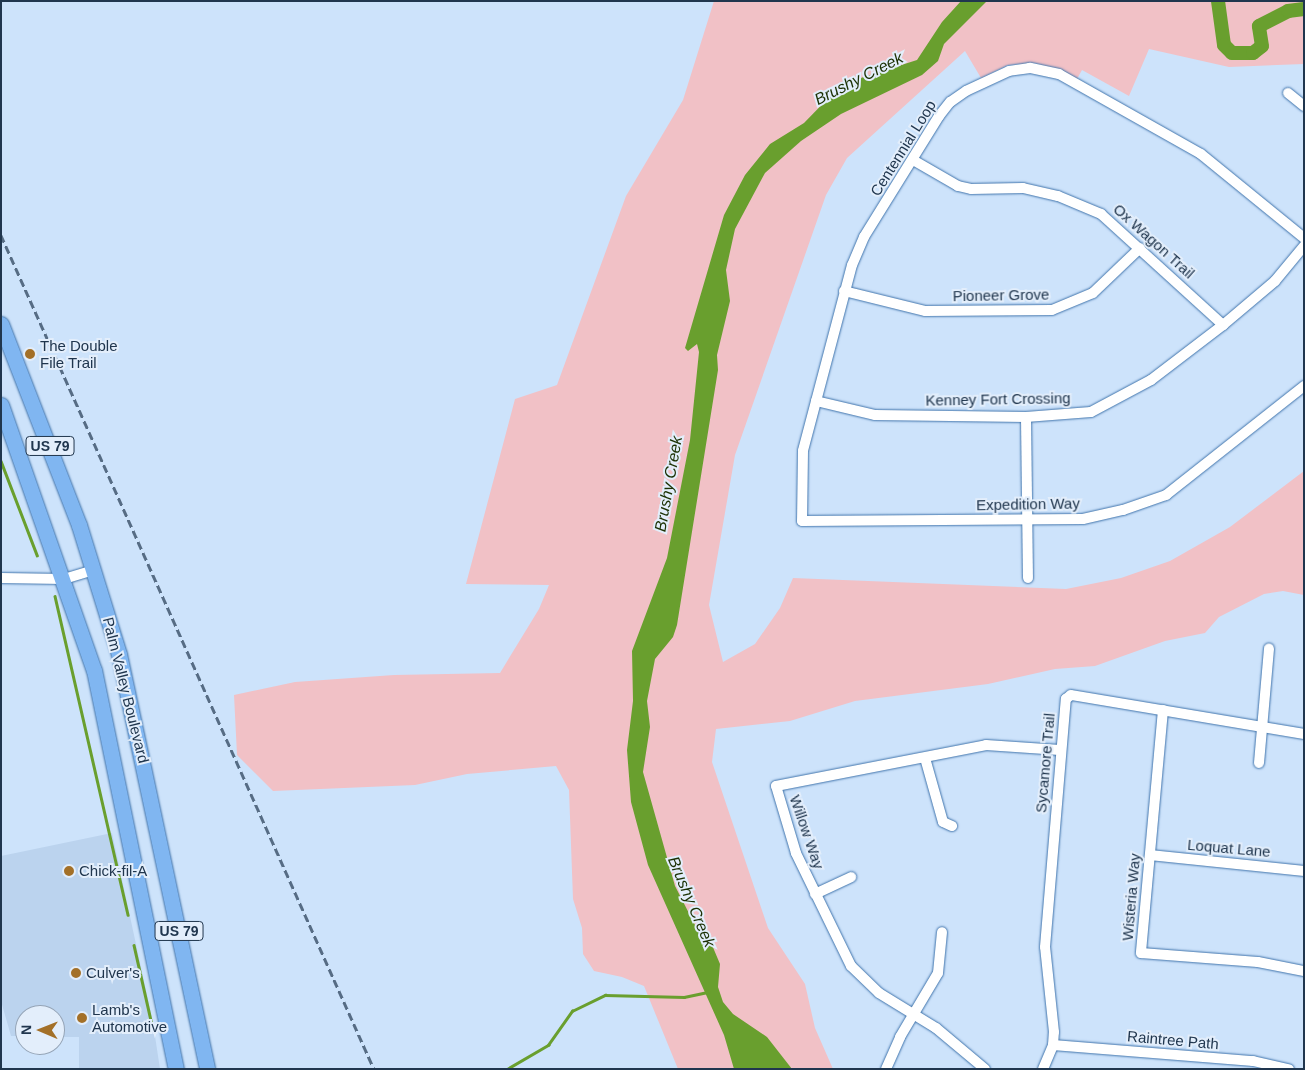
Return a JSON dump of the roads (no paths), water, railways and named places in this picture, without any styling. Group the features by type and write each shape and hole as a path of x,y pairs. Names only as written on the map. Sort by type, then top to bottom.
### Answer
{"highway":[{"name":"Palm Valley Boulevard","path":"1,324 28,385 94,570 130,702 207,1069"},
{"name":"Palm Valley Boulevard","path":"1,405 64,579 94,670 176,1069"}],"street":[{"name":"Centennial Loop","path":"802,521 803,451 844,291 864,237 939,116 950,102 966,91 1009,71 1030,68 1050,72 1114,104 1201,154 1304,238"},
{"path":"1288,93 1304,106"},
{"name":"Ox Wagon Trail","path":"913,160 947,180 971,189 1023,188 1058,196 1101,214 1224,325"},
{"name":"Kenney Fort Crossing","path":"816,401 875,415 1026,417 1091,412 1116,401 1151,380 1224,325 1275,281 1304,246"},
{"name":"Pioneer Grove","path":"844,291 925,311 1052,310 1093,294 1140,248"},
{"name":"Expedition Way","path":"802,521 1083,519 1166,495 1304,386"},
{"path":"1026,417 1028,578"},
{"path":"1,578 64,579 94,570"},
{"path":"1259,763 1269,648"},
{"name":"Sycamore Trail","path":"1043,1069 1053,1045 1045,947 1060,750 1069,696 1304,734"},
{"name":"Wisteria Way","path":"1162,710 1141,954 1258,962 1304,971"},
{"name":"Willow Way","path":"985,1069 942,1032 879,993 851,966 796,854 776,786 986,745 1060,750"},
{"path":"925,758 943,822 952,826"},
{"name":"Loquat Lane","path":"1150,855 1304,871"},
{"path":"815,894 851,877"},
{"path":"886,1069 938,973 942,932"},
{"name":"Raintree Path","path":"1053,1045 1253,1061 1289,1069"}],"water":[{"name":"Brushy Creek","path":"961,1 987,1 944,44 938,61 922,75 841,114 801,141 765,173 735,229 726,270 730,301 717,355 718,370 677,625 673,637 655,659 647,701 650,727 643,772 675,886 695,925 712,945 720,964 718,987 723,1002 733,1014 767,1037 792,1069 734,1069 724,1035 648,865 631,802 627,750 633,701 632,651 667,558 690,440 699,352 697,344 688,351 685,348 724,215 745,175 770,144 804,123 842,84 917,60 942,22"}],"waterway":[{"path":"1218,1 1224,45 1232,53 1253,53 1262,46 1259,26 1288,11 1304,9"},
{"path":"1,461 37,555"},
{"path":"55,596 128,915"},
{"path":"134,945 152,1025"},
{"path":"507,1069 548,1045 572,1011 605,995 684,997 708,992"}],"railway":[{"path":"1,235 374,1069"}],"place":[{"name":"The Double File Trail","path":"30,354"},
{"name":"Chick-fil-A","path":"69,871"},
{"name":"Culver's","path":"76,973"},
{"name":"Lamb's Automotive","path":"82,1018"}]}
